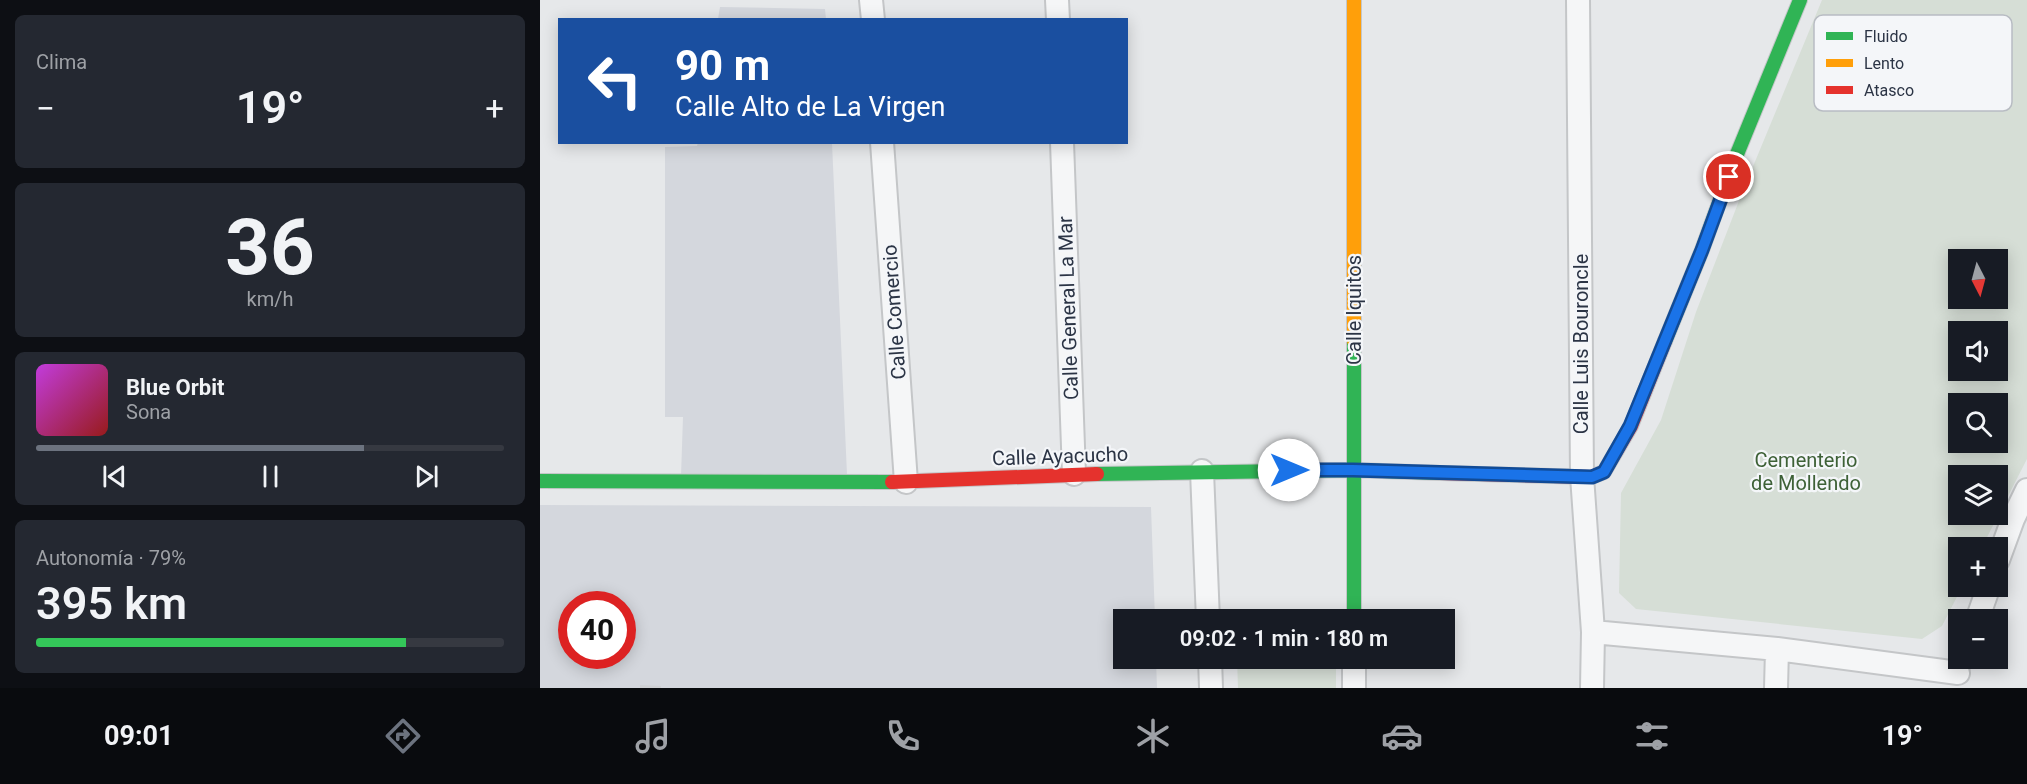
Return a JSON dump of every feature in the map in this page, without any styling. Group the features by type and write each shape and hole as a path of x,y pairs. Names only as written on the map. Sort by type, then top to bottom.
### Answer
{"street":[{"path":"872,0 873,18"},
{"path":"1057,0 1058,18"},
{"name":"Calle Iquitos","path":"1354,0 1354,609"},
{"name":"Calle Luis Bouroncle","path":"1578,0 1582,476 1593,632 1592,688"},
{"path":"1582,476 1592,477 1604,472 1630,426 1800,0"},
{"name":"Calle Comercio","path":"882,144 906,482"},
{"name":"Calle General La Mar","path":"1062,144 1074,474"},
{"name":"Calle Ayacucho","path":"540,481 906,482 1074,474 1353,470 1582,476"},
{"path":"1202,471 1208,609"},
{"path":"2006,537 2027,490"},
{"path":"1593,632 1777,649 1960,673"},
{"path":"1776,688 1777,649"},
{"path":"1210,669 1211,688"},
{"path":"1354,669 1354,688"}],"shaded area":[{"path":"720,7 825,9 826,18 718,18"},
{"path":"698,144 832,144 847,474 681,476 683,417 665,417 665,147 697,146"},
{"path":"540,505 1151,507 1155,609 1113,609 1113,669 1156,669 1157,688 540,688"}],"green space":[{"name":"Cementerio de Mollendo","path":"1822,0 2027,0 2027,459 2008,496 2008,465 1948,465 1948,525 1993,525 1987,537 1948,537 1948,597 1957,597 1951,609 1948,609 1942,626 1922,639 1636,609 1619,593 1621,493 1661,420 1696,312 1742,193 1814,19 1814,111 2012,111 2012,15 1816,15"},
{"path":"1237,669 1336,669 1336,688 1238,688"}],"building":[{"path":"640,685 661,686 661,688 640,688"}],"traffic: fast":[{"path":"1665,341 1702,250 1735,159 1800,0"},
{"path":"1354,341 1354,609"},
{"path":"1097,474 1353,470 1441,473"},
{"path":"540,481 892,482"}],"traffic: slow":[{"path":"1354,0 1354,341"}],"traffic: jam":[{"path":"1441,473 1591,477 1604,472 1631,426 1665,341"},
{"path":"892,482 1097,474"}],"route":[{"path":"1289,470 1592,477 1604,472 1630,426 1702,250 1729,177"}]}
